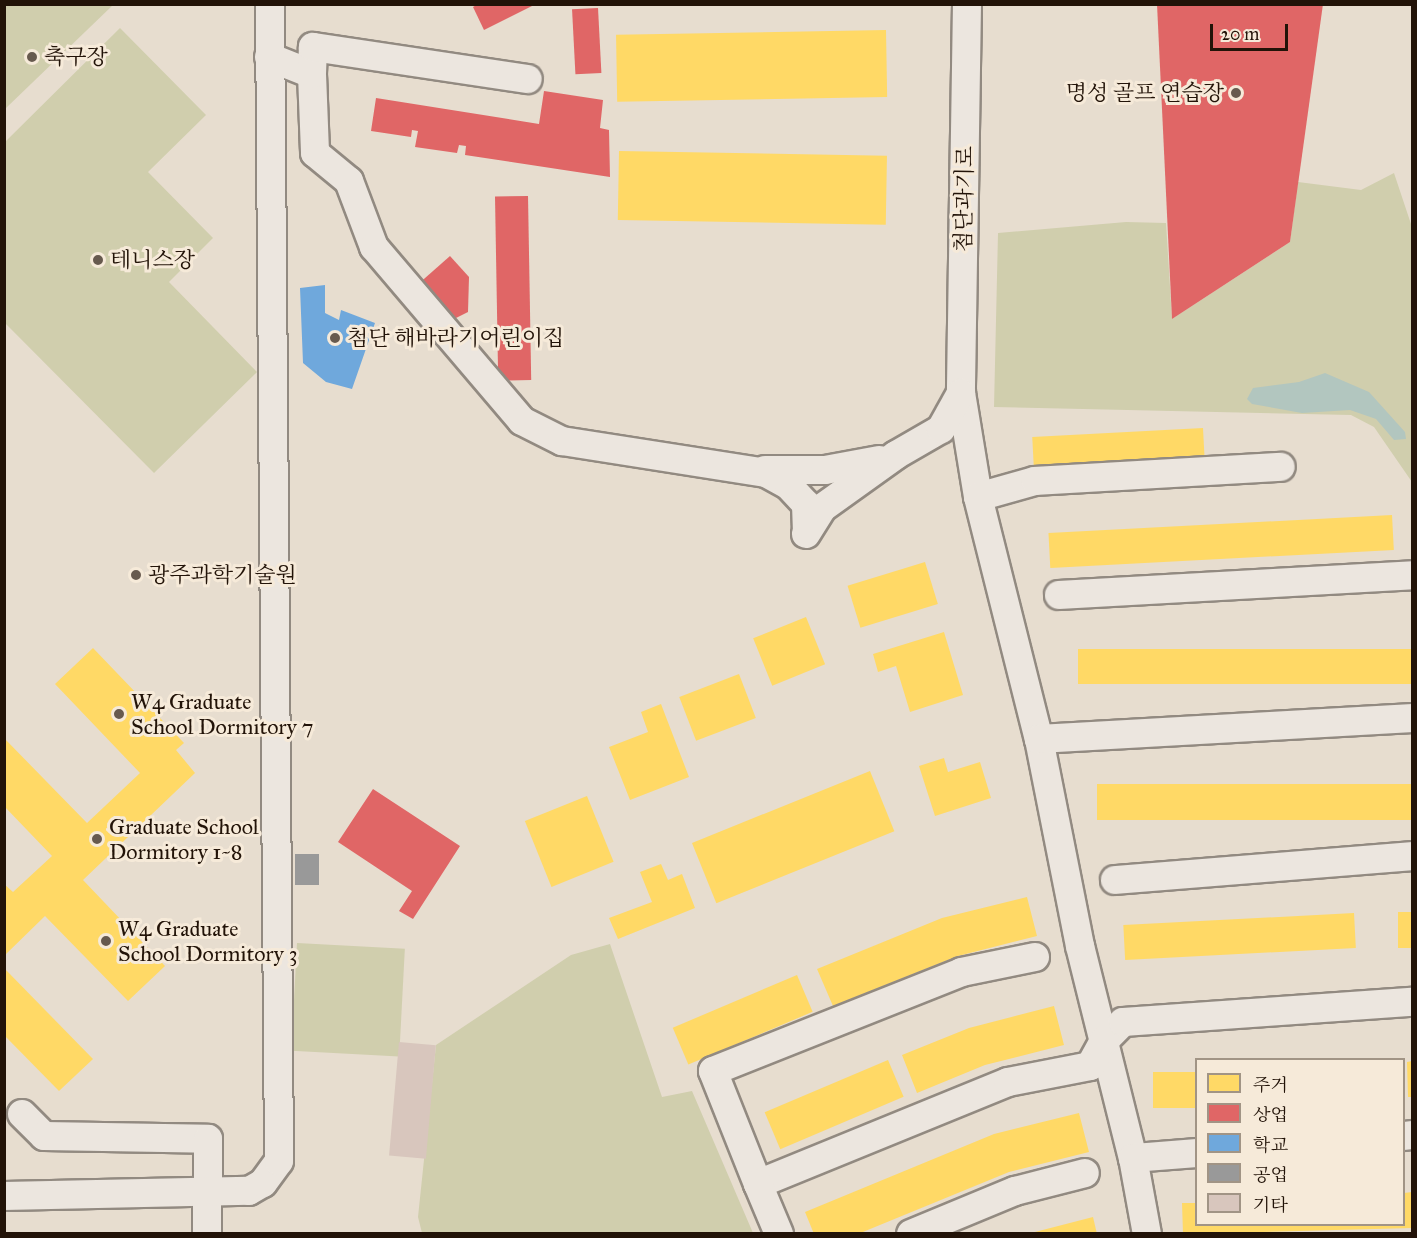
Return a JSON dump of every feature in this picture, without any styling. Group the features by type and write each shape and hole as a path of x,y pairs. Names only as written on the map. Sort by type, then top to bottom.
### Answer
{"street":[{"path":"4,1196 207,1191 256,1187 274,1169 280,1153 270,4"},
{"name":"첨단과기로","path":"966,4 962,393 978,497 1039,739 1080,946 1133,1158 1147,1233"},
{"path":"528,79 313,47 315,153 349,181 374,247 522,421 562,441 755,470 825,470 896,455"},
{"path":"269,57 312,74"},
{"path":"755,470 789,486 802,499 809,514 806,538 822,508 896,455 941,429 962,393"},
{"path":"978,497 1035,481 1281,467"},
{"path":"1059,595 1413,575"},
{"path":"1039,739 1413,718"},
{"path":"1115,880 1413,856"},
{"path":"778,1233 713,1071 962,972 1035,957"},
{"path":"758,1184 1008,1082 1090,1066 1104,1041 1123,1022 1146,1018 1413,1002"},
{"path":"22,1114 44,1136 208,1139 207,1233"},
{"path":"1133,1158 1195,1153"},
{"path":"911,1233 1014,1191 1084,1173"}],"shaded area":[{"name":"축구장","path":"5,4 113,4 113,5 5,109"},
{"name":"테니스장","path":"120,28 206,115 148,172 213,238 169,282 257,372 154,473 5,323 5,142"},
{"path":"1394,173 1412,227 1412,482 1374,427 1351,415 994,407 998,233 1126,222 1166,223 1172,319 1290,242 1298,182 1361,190"},
{"path":"297,943 405,949 399,1057 291,1051"},
{"path":"610,944 662,1097 692,1091 753,1233 422,1233 418,1217 436,1045 571,955"}],"water":[{"path":"1325,373 1369,392 1405,432 1406,439 1394,440 1376,419 1350,410 1302,413 1252,404 1247,399 1253,388 1299,382"}],"building: 주거":[{"path":"886,30 887,97 617,102 616,35"},
{"path":"619,151 887,156 886,225 618,220"},
{"path":"1203,428 1205,465 1034,474 1032,437"},
{"path":"1392,515 1394,550 1050,568 1048,533"},
{"path":"925,562 938,604 860,628 848,586"},
{"path":"806,617 825,664 772,686 753,638"},
{"path":"944,632 963,695 910,712 896,666 878,672 873,654"},
{"path":"93,648 184,743 176,750 195,773 83,880 165,966 128,1001 45,916 4,956 4,884 13,892 52,856 4,806 4,738 87,823 140,773 55,684"},
{"path":"1078,649 1412,649 1412,684 1078,684"},
{"path":"739,674 756,718 696,741 679,697"},
{"path":"661,704 689,777 630,800 609,747 648,732 641,712"},
{"path":"944,758 948,772 980,762 991,798 935,816 919,766"},
{"path":"870,771 894,831 716,903 692,843"},
{"path":"1097,784 1412,784 1412,820 1097,820"},
{"path":"587,796 614,862 551,887 525,821"},
{"path":"661,864 668,880 682,874 695,908 618,939 609,918 652,902 640,872"},
{"path":"1027,897 1037,936 958,956 833,1006 817,969 942,918"},
{"path":"1398,912 1412,912 1412,948 1398,948"},
{"path":"1354,913 1356,948 1125,960 1123,925"},
{"path":"4,968 93,1059 59,1091 4,1035"},
{"path":"797,975 813,1012 688,1065 673,1028"},
{"path":"1054,1006 1064,1045 985,1065 917,1093 902,1055 969,1028"},
{"path":"888,1060 904,1097 780,1149 765,1112"},
{"path":"1412,1061 1412,1097 1408,1097 1407,1062"},
{"path":"1153,1072 1195,1072 1195,1108 1153,1108"},
{"path":"1079,1113 1089,1152 1009,1172 858,1234 814,1234 805,1212 994,1134"},
{"path":"1412,1192 1412,1228 1183,1234 1182,1203 1195,1203 1195,1226 1405,1226 1405,1193"},
{"path":"1093,1217 1097,1234 1031,1234 1031,1233"}],"building: 상업":[{"path":"478,4 536,4 484,30 473,7"},
{"name":"명성 골프 연습장","path":"1157,4 1323,4 1290,242 1172,319"},
{"path":"598,8 601,73 575,74 572,9"},
{"path":"544,91 603,100 600,128 609,130 610,177 465,155 466,146 459,145 457,153 415,147 418,131 412,130 411,137 371,131 376,98 539,124"},
{"path":"528,196 531,380 498,381 495,197"},
{"path":"450,256 469,277 468,312 448,322 416,286"},
{"path":"373,789 460,846 413,919 399,911 412,891 338,842"}],"building: 학교":[{"name":"첨단 해바라기어린이집","path":"325,285 325,313 339,320 341,310 375,323 352,389 326,382 303,363 300,288"}],"building: 공업":[{"path":"295,854 319,854 319,885 295,885"}],"building: 기타":[{"path":"399,1042 436,1045 426,1159 389,1156"}],"place":[{"name":"축구장","path":"32,57"},
{"name":"명성 골프 연습장","path":"1236,93"},
{"name":"테니스장","path":"98,260"},
{"name":"첨단 해바라기어린이집","path":"335,338"},
{"name":"광주과학기술원","path":"136,575"},
{"name":"W4 Graduate School Dormitory 7","path":"119,714"},
{"name":"Graduate School Dormitory 1~8","path":"97,839"},
{"name":"W4 Graduate School Dormitory 3","path":"106,941"}]}
